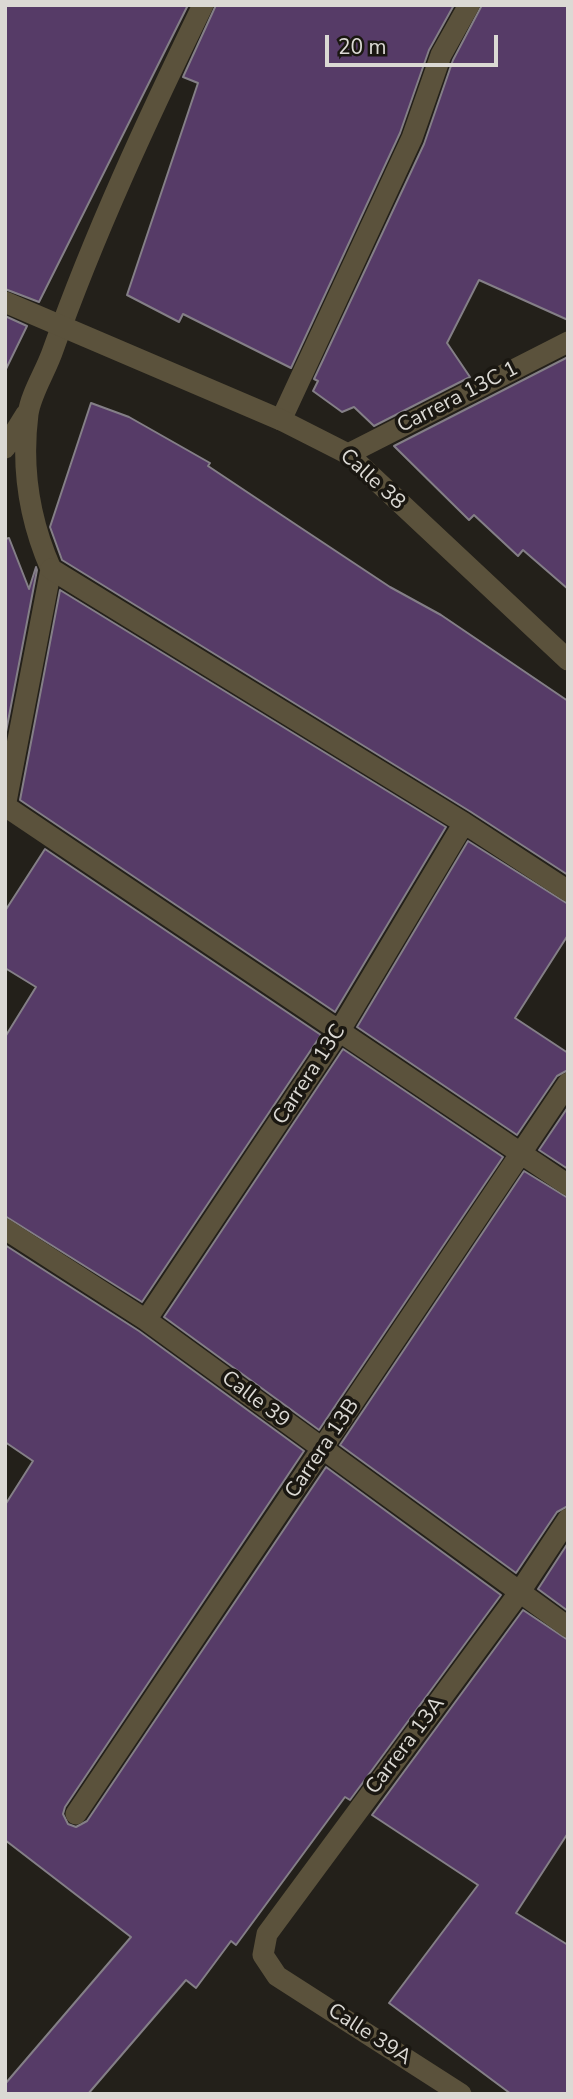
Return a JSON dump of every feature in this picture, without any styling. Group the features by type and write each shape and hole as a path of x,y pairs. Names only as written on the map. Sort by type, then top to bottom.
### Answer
{"street":[{"path":"5,448 29,411 60,327 133,151 203,5"},
{"path":"281,420 412,138 441,55 469,5"},
{"name":"Calle 38","path":"5,302 281,420 348,454 564,651"},
{"name":"Carrera 13C 1","path":"348,454 568,342"},
{"path":"29,411 27,496 38,539 51,569 5,807 568,1185"},
{"path":"51,569 464,823 568,891"},
{"name":"Carrera 13C","path":"146,1320 340,1030 464,823"},
{"name":"Carrera 13B","path":"76,1814 568,1083"},
{"name":"Calle 39","path":"5,1229 146,1320 568,1627"},
{"name":"Carrera 13A","path":"276,1976 263,1955 267,1934 519,1593 568,1518"},
{"name":"Calle 39A","path":"276,1976 461,2094"}],"building":[{"path":"5,5 188,5 39,302 5,289"},
{"path":"216,5 454,5 429,50 400,133 291,368 183,314 179,322 127,295 198,83 183,77"},
{"path":"482,5 568,5 568,320 479,280 447,343 470,377 374,426 354,407 342,412 313,391 318,381 314,379 424,144 453,60"},
{"path":"5,316 27,326 5,371"},
{"path":"568,357 568,589 523,550 518,556 474,515 469,520 394,446"},
{"path":"91,403 129,417 210,463 208,466 298,526 390,587 441,615 568,701 568,875 471,812 62,560 50,527"},
{"path":"9,538 29,589 36,567 37,570 5,737 5,539"},
{"path":"60,590 446,827 335,1012 20,800"},
{"path":"468,841 568,904 568,935 515,1018 568,1053 568,1070 557,1076 517,1135 357,1027"},
{"path":"45,849 321,1035 142,1302 5,1216 5,1037 36,987 5,968 5,911"},
{"path":"343,1049 503,1157 319,1430 164,1317"},
{"path":"568,1107 568,1169 539,1150"},
{"path":"524,1171 568,1198 568,1506 557,1512 516,1573 340,1445"},
{"path":"5,1245 139,1331 304,1451 65,1807 63,1814 68,1824 76,1827 87,1821 326,1467 501,1595 350,1800 345,1797 236,1945 231,1941 196,1988 186,1980 88,2094 5,2094 5,2084 131,1937 5,1840 5,1505 33,1461 5,1442"},
{"path":"568,1543 568,1611 538,1589"},
{"path":"523,1610 568,1640 568,1833 516,1913 568,1945 568,2094 511,2094 389,2003 478,1885 372,1815"}]}
